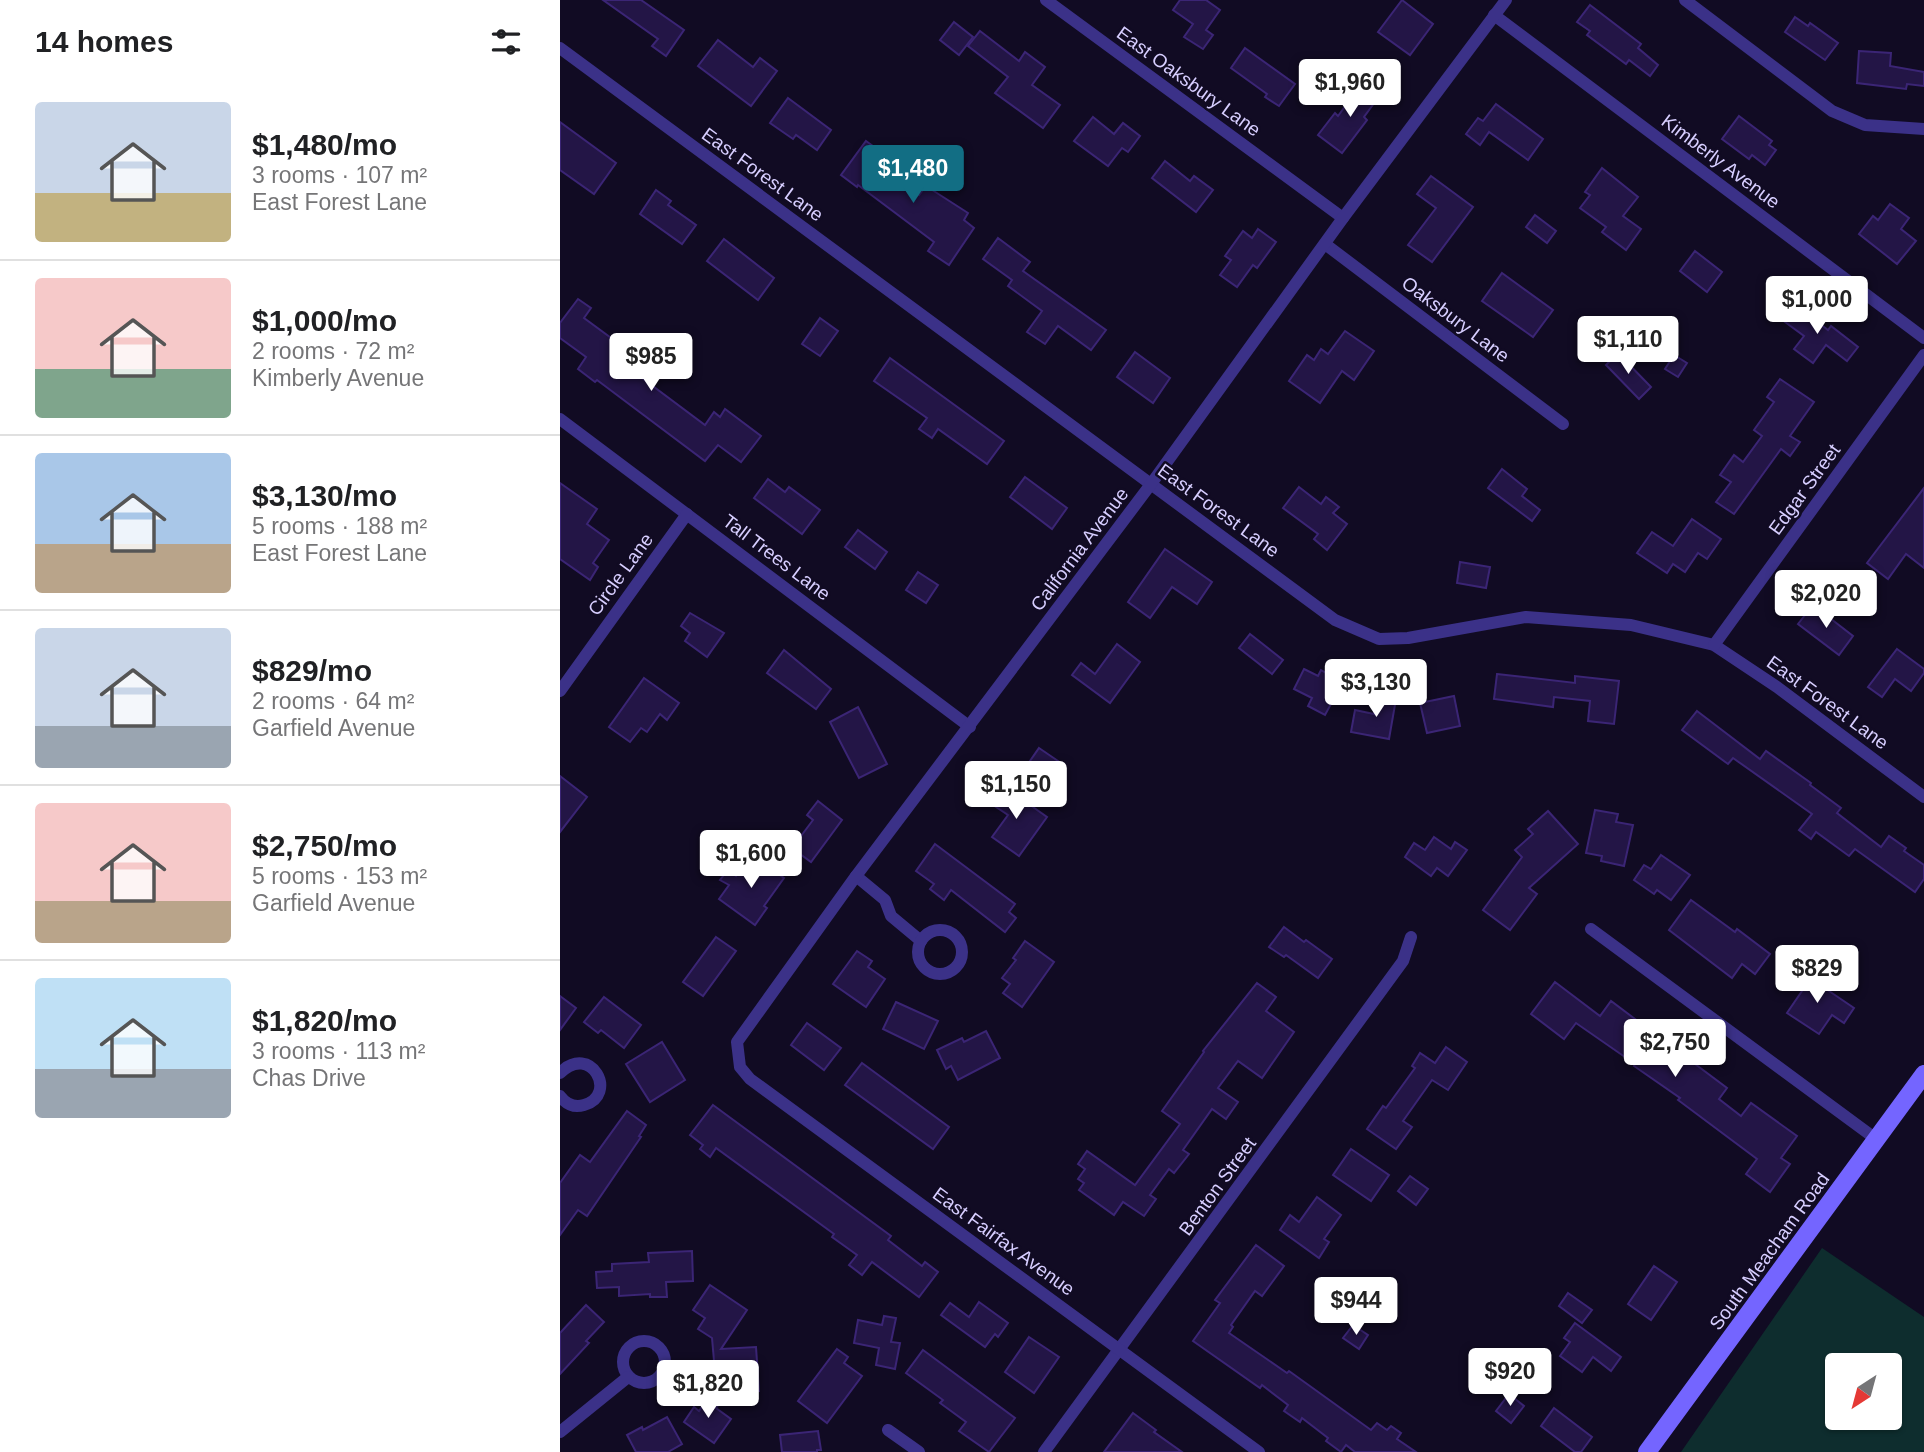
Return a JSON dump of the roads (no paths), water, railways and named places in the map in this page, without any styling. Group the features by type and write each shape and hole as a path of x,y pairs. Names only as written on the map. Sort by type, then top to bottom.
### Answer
{"main road":[{"name":"South Meacham Road","path":"1647,1452 1924,1074"}],"street":[{"name":"East Oaksbury Lane","path":"1046,0 1343,218"},
{"name":"California Avenue","path":"737,1053 737,1041 743,1031 856,876 1151,484 1343,218 1506,0"},
{"path":"1685,0 1832,111 1865,125 1924,129"},
{"name":"Kimberly Avenue","path":"1494,15 1924,338"},
{"name":"East Forest Lane","path":"560,48 1335,620 1379,639 1408,638 1526,617 1631,625 1714,645 1777,687 1924,797"},
{"name":"Oaksbury Lane","path":"1325,244 1563,424"},
{"name":"Edgar Street","path":"1714,645 1924,355"},
{"name":"Tall Trees Lane","path":"560,419 970,727"},
{"name":"Circle Lane","path":"560,691 687,514"},
{"path":"856,876 885,900 891,916 921,940"},
{"path":"1591,929 1876,1139"},
{"name":"Benton Street","path":"1044,1452 1403,961 1411,937"},
{"name":"East Fairfax Avenue","path":"737,1053 740,1068 750,1079 1259,1452"},
{"path":"560,1073 569,1065 585,1064 596,1071 601,1085 599,1092 588,1104 578,1107 562,1102"},
{"path":"560,1432 628,1377"},
{"path":"888,1430 919,1452"}]}
